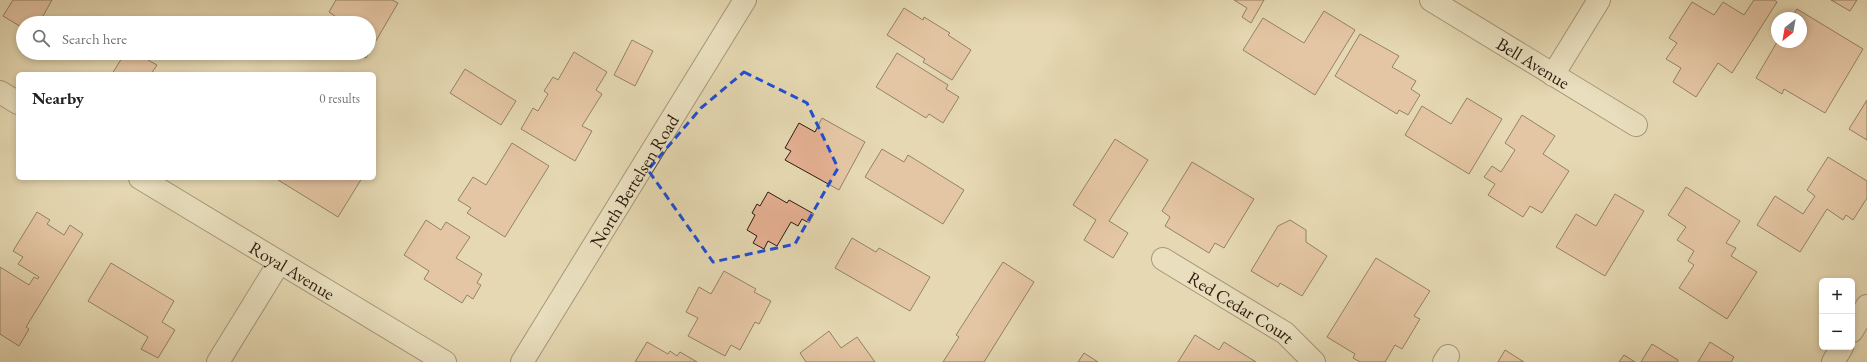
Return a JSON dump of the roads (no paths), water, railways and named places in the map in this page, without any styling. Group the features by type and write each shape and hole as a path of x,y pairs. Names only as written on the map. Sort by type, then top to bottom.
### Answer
{"street":[{"name":"North Bertelsen Road","path":"522,362 745,0"},
{"name":"Bell Avenue","path":"1432,0 1636,125"},
{"path":"1553,74 1599,0"},
{"path":"0,92 16,102"},
{"name":"Royal Avenue","path":"143,180 445,362"},
{"name":"Red Cedar Court","path":"1163,259 1285,333 1314,362"},
{"path":"218,362 279,263"},
{"path":"1855,326 1867,306"},
{"path":"1833,362 1840,350"}]}
